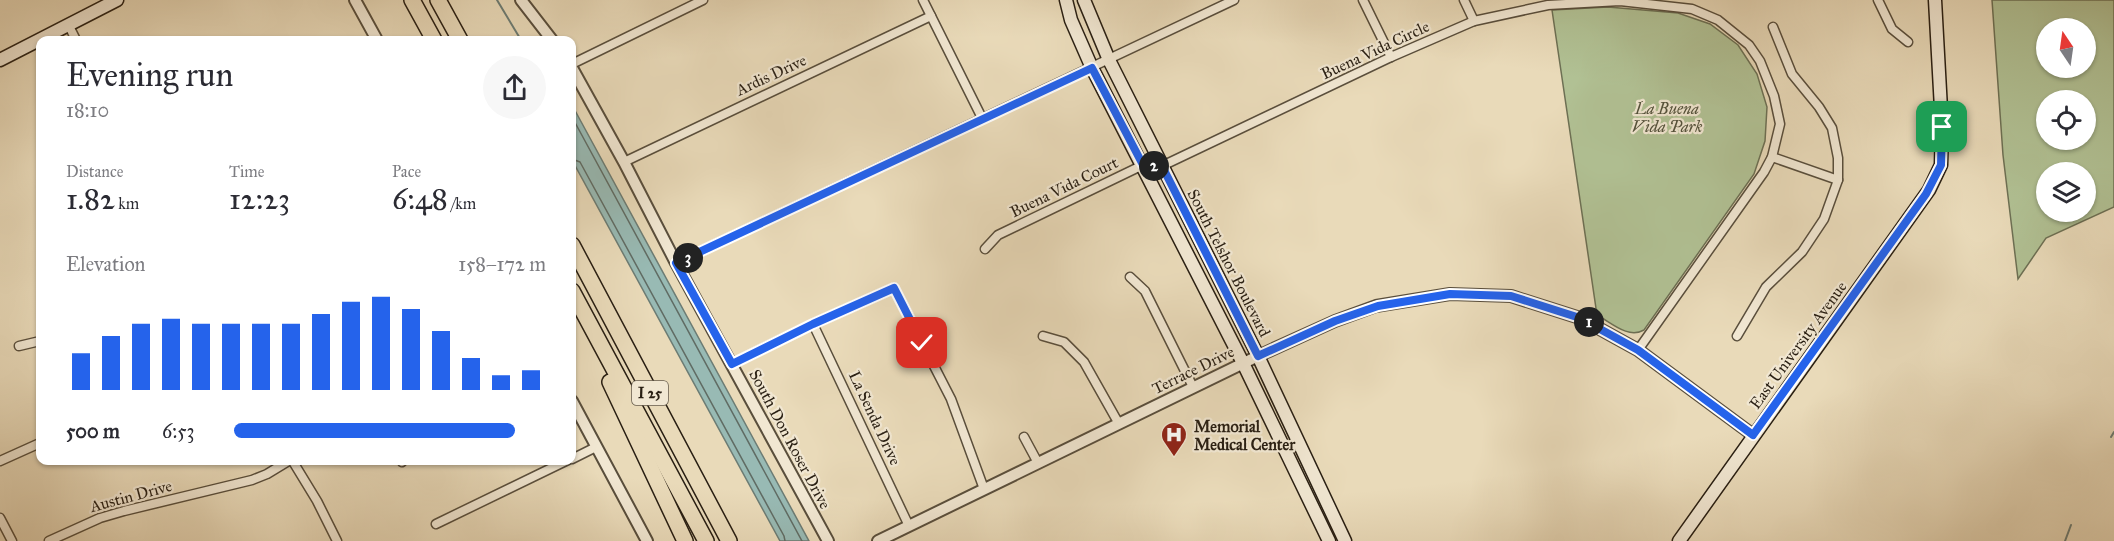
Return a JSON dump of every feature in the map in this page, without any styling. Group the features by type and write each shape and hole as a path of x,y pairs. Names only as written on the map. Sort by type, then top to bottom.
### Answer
{"highway":[{"path":"412,0 432,36"},
{"path":"438,0 458,36"},
{"name":"I 25","path":"576,253 729,541"},
{"name":"I 25","path":"576,298 706,541"},
{"path":"576,309 685,541"}],"main road":[{"path":"44,36 117,0"},
{"name":"South Telshor Boulevard","path":"1066,0 1071,20 1092,68 1243,363 1329,541"},
{"name":"South Telshor Boulevard","path":"1084,0 1109,60 1258,356 1345,541"},
{"name":"East University Avenue","path":"1678,541 1921,202 1941,165 1941,83 1935,0"},
{"path":"1,57 36,40"},
{"path":"1324,529 1336,523"}],"street":[{"path":"355,0 375,36"},
{"path":"521,0 549,36"},
{"path":"576,64 703,0"},
{"path":"923,0 982,118"},
{"path":"676,263 1234,0"},
{"path":"1363,0 1391,57"},
{"path":"1464,0 1474,21"},
{"path":"1878,0 1892,28 1908,42"},
{"name":"Buena Vida Circle","path":"1162,166 1391,57 1474,21 1567,1 1660,2 1692,9 1718,20 1749,45 1761,61 1774,96 1780,124 1772,157 1764,172 1638,350"},
{"name":"Ardis Drive","path":"624,162 931,16"},
{"path":"68,24 74,36"},
{"path":"1737,336 1766,287 1802,252 1824,219 1838,180 1838,158 1832,128 1819,106 1792,74 1773,27"},
{"name":"South Don Roser Drive","path":"576,73 676,263 828,541"},
{"path":"1772,157 1838,180"},
{"name":"Buena Vida Court","path":"986,249 999,235 1143,165 1162,166"},
{"path":"1130,277 1145,291 1193,387"},
{"path":"732,364 813,324 894,288 951,399 984,489"},
{"name":"Terrace Drive","path":"878,541 1243,363 1364,310 1450,294 1511,296 1580,318 1638,350 1753,435"},
{"name":"La Senda Drive","path":"813,324 909,526"},
{"path":"1043,336 1064,342 1083,362 1119,424"},
{"path":"19,346 36,342"},
{"path":"576,409 647,541"},
{"path":"1024,437 1038,463"},
{"path":"0,461 36,444"},
{"path":"576,457 596,447"},
{"name":"Austin Drive","path":"49,541 116,513 252,480 282,465"},
{"path":"294,465 317,501 337,541"},
{"path":"436,524 560,465"},
{"path":"0,518 12,541"}],"green space":[{"path":"1992,0 2114,0 2114,207 2096,215 2096,162 2036,162 2036,222 2081,222 2046,238 2018,279 2003,155"},
{"name":"La Buena Vida Park","path":"1608,7 1678,13 1710,24 1738,45 1757,74 1767,107 1765,141 1754,174 1644,330 1632,333 1620,329 1597,315 1552,10"}],"water":[{"path":"576,112 809,541 780,541 576,167"}],"waterway":[{"path":"497,0 519,36"},
{"path":"2111,437 2114,432"},
{"path":"2065,541 2071,525"}],"place":[{"name":"Memorial Medical Center","path":"1174,458"}],"route":[{"path":"922,343 894,288 813,324 732,364 676,263 1092,68 1143,165 1162,166 1258,356 1335,321 1378,306 1450,294 1511,296 1580,318 1638,350 1753,435 1929,190 1941,165 1942,127"}]}
